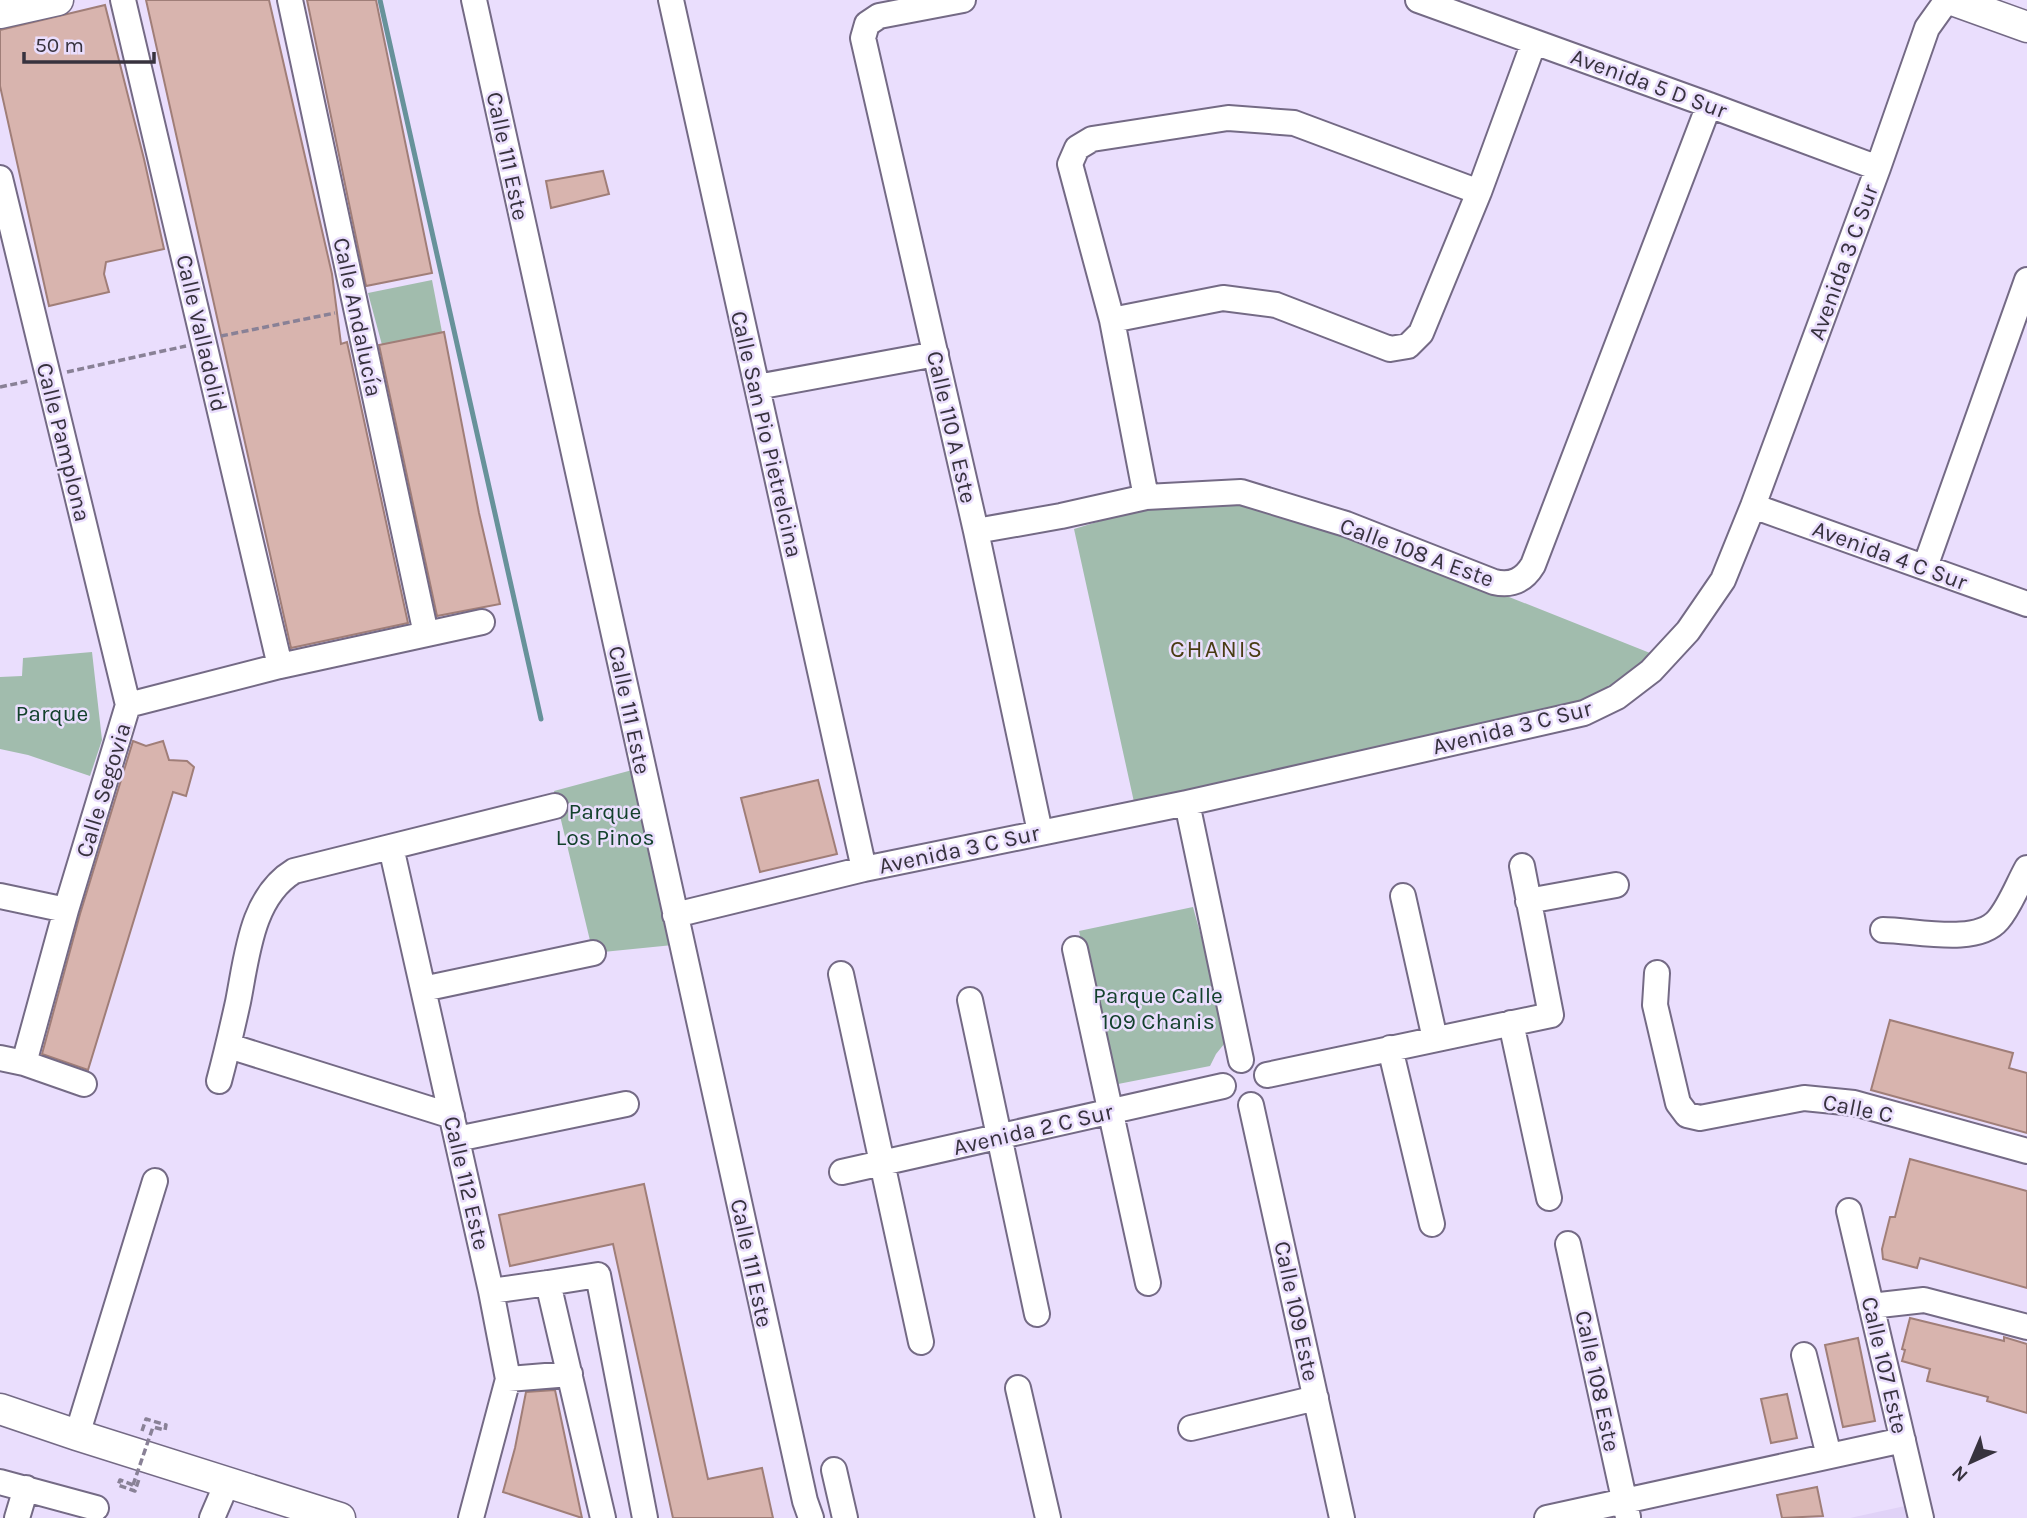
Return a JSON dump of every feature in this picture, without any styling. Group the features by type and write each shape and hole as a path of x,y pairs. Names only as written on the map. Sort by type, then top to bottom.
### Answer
{"main road":[{"path":"0,13 58,0"},
{"path":"1950,0 2027,27"},
{"path":"0,1409 340,1518"}],"street":[{"name":"Calle Valladolid","path":"123,0 212,339 280,666"},
{"name":"Calle Andalucía","path":"290,0 426,634"},
{"name":"Calle 111 Este","path":"474,0 807,1512"},
{"name":"Calle San Pio Pietrelcina","path":"671,0 864,869"},
{"name":"Calle 110 A Este","path":"964,0 879,16 867,24 863,38 976,531 1040,832"},
{"name":"Avenida 5 D Sur","path":"1418,0 1878,168"},
{"name":"Avenida 3 C Sur","path":"675,915 864,869 1186,803 1584,713 1617,697 1651,671 1688,631 1723,580 1878,168 1927,28 1928,0"},
{"name":"Avenida 3 C Sur","path":"1927,28 1950,0"},
{"path":"1112,320 1223,298 1276,305 1390,349 1408,346 1421,333 1479,192 1534,42"},
{"name":"Calle 108 A Este","path":"976,531 1146,498 1241,492 1346,524 1494,582 1503,584 1521,579 1533,565 1709,105"},
{"path":"1146,498 1112,320 1070,164 1077,148 1092,139 1228,118 1294,123 1479,192"},
{"name":"Calle Pamplona","path":"0,178 128,705"},
{"path":"1925,567 2027,280"},
{"path":"757,387 936,354"},
{"name":"Avenida 4 C Sur","path":"1753,506 2027,604"},
{"name":"Calle Segovia","path":"12,1061 66,910 128,705 280,666 482,622"},
{"path":"1186,803 1241,1060"},
{"path":"219,1081 254,927 259,914 281,881 294,871 555,806"},
{"name":"Calle 112 Este","path":"391,847 491,1291 508,1379 478,1516"},
{"path":"1268,1076 1551,1016 1522,866"},
{"path":"1883,930 1909,930 1947,936 1978,932 1997,921 2027,868"},
{"path":"1528,901 1616,885"},
{"path":"1403,895 1435,1039"},
{"path":"0,896 66,910"},
{"path":"1075,949 1147,1283"},
{"path":"423,989 593,953"},
{"name":"Calle C","path":"1657,973 1655,1005 1678,1103 1688,1115 1700,1118 1804,1098 1854,1103 2027,1151"},
{"path":"841,974 921,1342"},
{"path":"970,1000 1037,1314"},
{"path":"1511,1023 1549,1198"},
{"path":"229,1046 454,1128 626,1104"},
{"path":"1390,1048 1432,1224"},
{"path":"1241,1060 1260,1065 1268,1076 1268,1091 1251,1105 1236,1103 1225,1093 1223,1086 1227,1070 1241,1060"},
{"path":"12,1061 84,1084"},
{"name":"Avenida 2 C Sur","path":"842,1172 1223,1086"},
{"name":"Calle 109 Este","path":"1251,1105 1342,1518"},
{"path":"77,1435 155,1181"},
{"name":"Calle 107 Este","path":"1849,1211 1921,1518"},
{"name":"Calle 108 Este","path":"1568,1244 1626,1510"},
{"path":"491,1291 598,1275 645,1518"},
{"path":"548,1283 603,1518"},
{"path":"1871,1306 1924,1300 2027,1327"},
{"path":"1804,1354 1829,1456"},
{"path":"508,1379 570,1374"},
{"path":"1018,1388 1048,1518"},
{"path":"1191,1428 1316,1398"},
{"path":"1547,1518 1626,1510 1829,1456 1903,1440"},
{"path":"834,1470 845,1518"},
{"path":"0,1482 96,1508"},
{"path":"212,1518 227,1483"},
{"path":"17,1518 26,1488"}],"path":[{"path":"0,387 335,313"},
{"path":"135,1491 118,1485 120,1480 133,1485 153,1427 165,1430 166,1425 146,1419"}],"shaded area":[{"path":"1905,1506 1908,1518 1850,1518"}],"green space":[{"path":"432,280 442,332 382,345 368,293"},
{"path":"1238,500 1356,536 1655,655 1583,707 1134,802 1074,529 1153,505"},
{"name":"Parque","path":"92,652 102,740 90,776 28,755 0,749 0,677 22,676 23,658"},
{"name":"Parque Los Pinos","path":"636,769 673,945 593,953 554,791"},
{"name":"Parque Calle 109 Chanis","path":"1193,907 1229,1038 1210,1066 1113,1085 1079,931"}],"building":[{"path":"146,0 269,0 332,274 341,344 347,342 408,623 291,648"},
{"path":"307,0 376,0 432,273 366,286"},
{"path":"105,5 164,249 106,262 104,274 109,292 49,306 0,86 0,30"},
{"path":"603,171 609,194 551,208 546,181"},
{"path":"444,332 479,513 500,604 437,616 379,345"},
{"path":"133,741 146,746 163,741 169,760 187,761 194,767 186,796 173,792 88,1070 42,1054 80,914"},
{"path":"818,780 837,854 760,872 741,798"},
{"path":"1890,1020 2013,1053 2009,1068 2027,1073 2027,1133 1871,1090"},
{"path":"1910,1159 2027,1191 2027,1288 1920,1258 1917,1268 1883,1259 1882,1249 1890,1217 1895,1217"},
{"path":"644,1184 708,1479 762,1468 773,1518 673,1518 613,1244 510,1266 499,1215"},
{"path":"1910,1318 2027,1344 2027,1413 1987,1401 1988,1397 1927,1381 1930,1369 1902,1361 1905,1350 1902,1349"},
{"path":"1858,1338 1875,1421 1843,1427 1825,1345"},
{"path":"555,1390 582,1518 503,1492 526,1392"},
{"path":"1787,1394 1797,1438 1771,1443 1761,1399"},
{"path":"1817,1487 1823,1516 1782,1518 1777,1495"}],"waterway":[{"path":"380,0 541,719"}],"district":[{"name":"CHANIS","path":"1217,649"}]}
